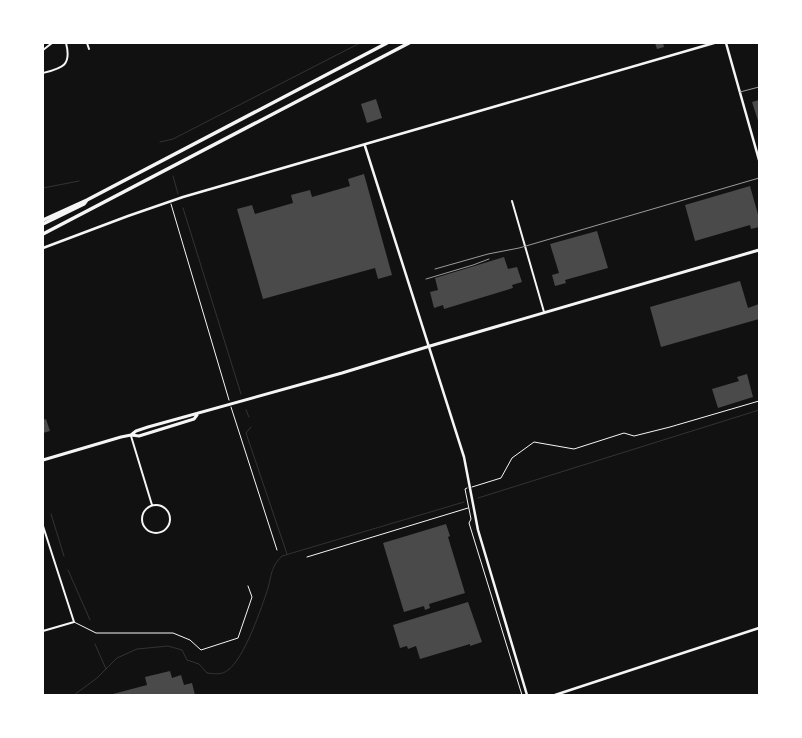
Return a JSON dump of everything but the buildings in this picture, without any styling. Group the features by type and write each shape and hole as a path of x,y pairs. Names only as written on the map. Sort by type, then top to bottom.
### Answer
{"highway":[{"path":"43,220 88,200 387,43"},
{"path":"43,234 409,43"},
{"path":"43,224 84,204 88,200"}],"main road":[{"path":"131,435 136,430 192,414 231,405 342,373 544,312 759,250"},
{"path":"43,460 131,435 139,436 194,419 197,414"}],"street":[{"path":"43,50 52,43"},
{"path":"43,73 60,68 68,59 66,43"},
{"path":"87,43 89,49"},
{"path":"43,248 170,202 714,43"},
{"path":"726,43 759,160"},
{"path":"365,146 430,346 464,457 478,530 527,695"},
{"path":"512,201 544,312"},
{"path":"131,435 152,505"},
{"path":"152,505 160,505 165,507 170,515 169,525 163,532 154,533 144,525 144,513 152,505"},
{"path":"43,526 74,622 43,631"},
{"path":"555,695 759,628"}],"lane":[{"path":"74,622 96,633 125,634 161,631 173,633 190,640 201,650 238,638 252,597 248,586"}],"path":[{"path":"170,202 231,405 277,550"},
{"path":"473,487 501,478 512,458 534,442 574,449 624,433 634,436 759,401"},
{"path":"466,489 471,520 469,523 522,695"},
{"path":"307,557 468,508"}],"waterway":[{"path":"160,142 173,139 360,43"},
{"path":"173,176 178,194"},
{"path":"43,188 79,181"},
{"path":"183,208 241,394"},
{"path":"246,410 249,417"},
{"path":"478,498 759,410"},
{"path":"251,427 246,433 287,554"},
{"path":"74,695 97,678 117,658 137,649 168,646 182,650 187,660 199,664 207,673 218,674 226,672 240,655 252,632 268,588 271,574 278,560 282,556 464,502"},
{"path":"51,514 64,556"},
{"path":"68,570 90,620"},
{"path":"95,644 106,669"}],"railway":[{"path":"740,92 759,87"},
{"path":"435,269 488,254 519,248 759,178"},
{"path":"426,279 489,259"}]}
